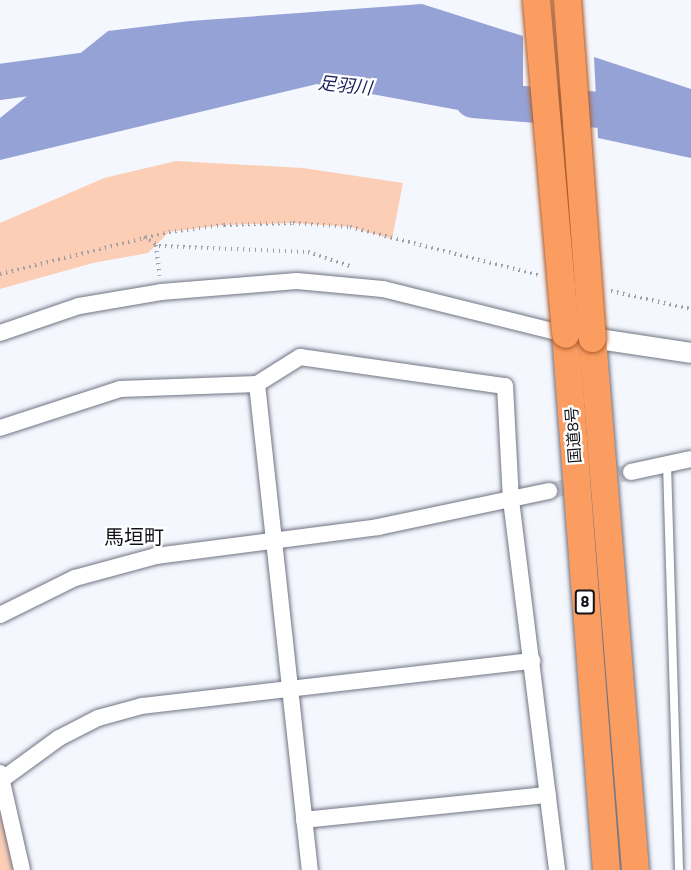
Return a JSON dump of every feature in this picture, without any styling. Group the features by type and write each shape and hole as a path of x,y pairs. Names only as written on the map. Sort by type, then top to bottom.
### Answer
{"highway":[{"name":"国道8号","path":"536,0 565,334 606,870"},
{"name":"国道8号","path":"567,0 635,870"}],"street":[{"path":"0,333 80,306 161,292 297,281 383,289 565,334"},
{"path":"592,338 691,353"},
{"path":"0,428 120,388 257,384 300,357 505,386 511,500 557,870"},
{"path":"257,384 310,870"},
{"path":"631,472 691,459"},
{"path":"0,615 46,590 114,565 156,556 390,525 549,491"},
{"path":"22,870 1,777 58,738 98,718 142,706 532,661"},
{"path":"304,820 548,795"}],"lane":[{"path":"668,464 679,870"}],"path":[{"path":"0,274 144,237 224,225 293,223 350,227 550,278"},
{"path":"144,237 156,244 308,252 352,266 383,289"},
{"path":"156,244 161,292"},
{"path":"606,290 691,309"}],"shaded area":[{"path":"176,161 303,168 403,183 392,239 350,227 293,223 224,225 169,232 148,253 93,263 0,289 0,223 104,178"},
{"path":"0,792 15,870 0,870"}],"water":[{"path":"422,4 523,36 523,122 317,84 0,160 0,118 108,31 190,21"},
{"path":"594,57 691,89 691,158 598,138"}],"waterway":[{"name":"足羽川","path":"0,82 102,68"},
{"name":"足羽川","path":"473,100 691,117"}],"tunnel":[{"path":"549,491 631,472"}],"district":[{"name":"馬垣町","path":"134,536"}]}
